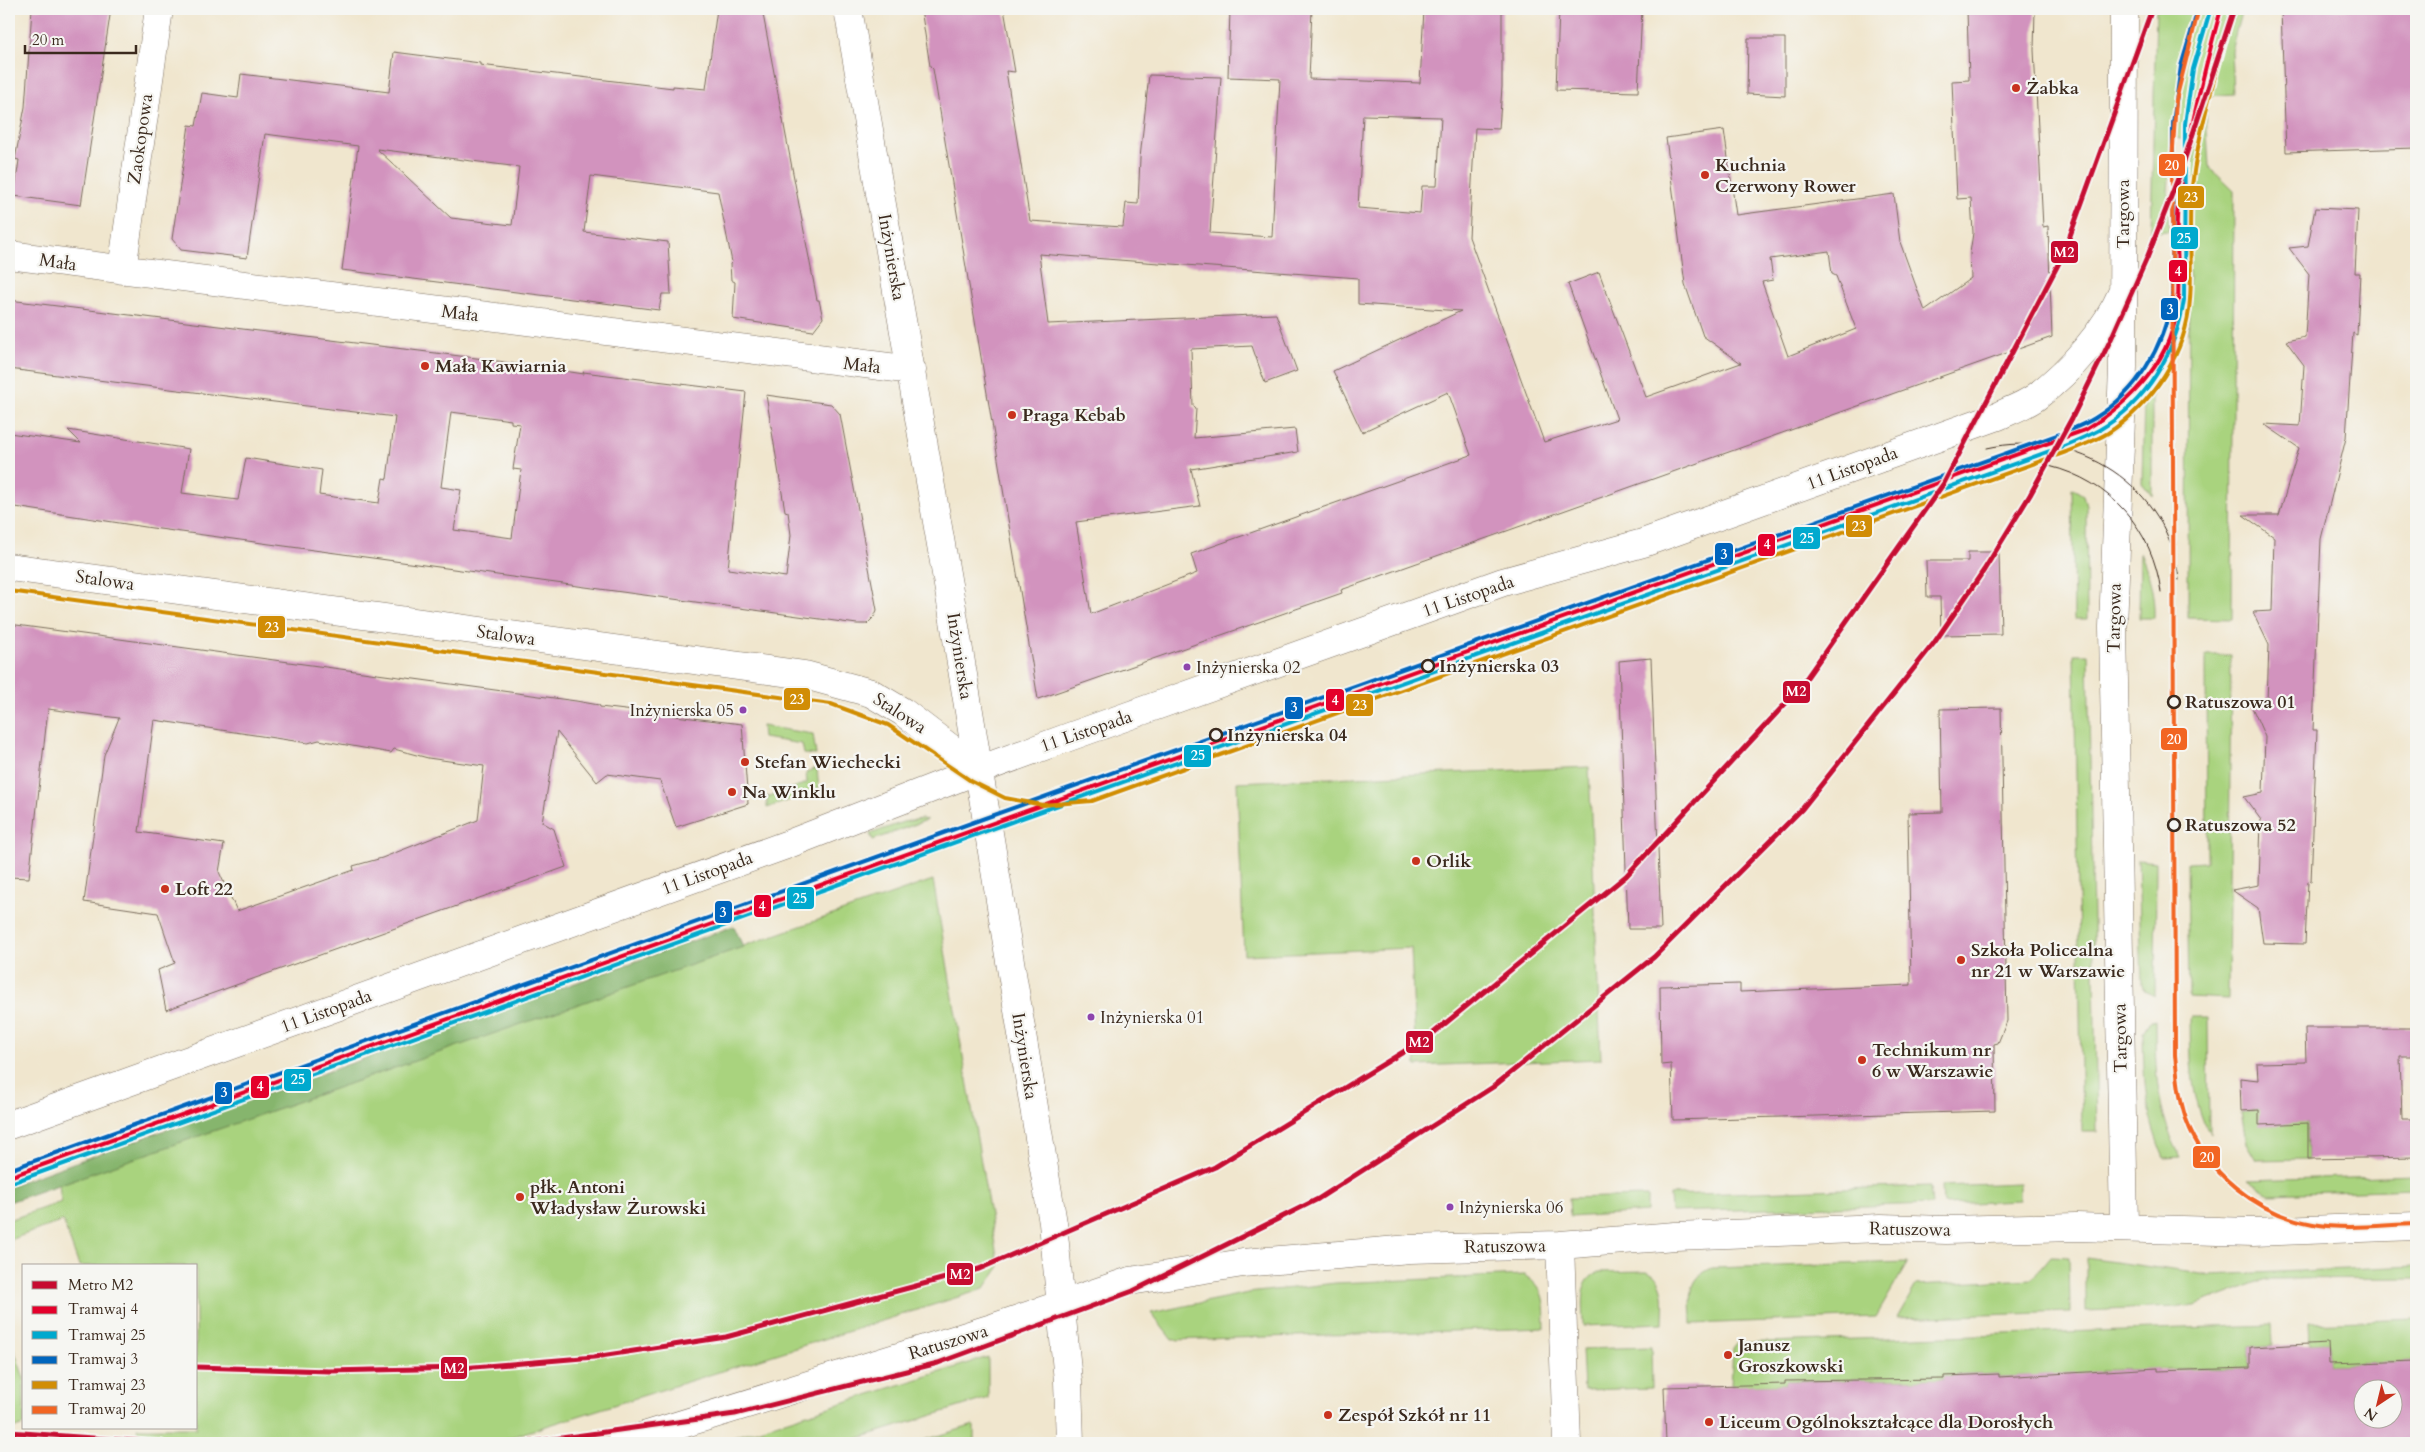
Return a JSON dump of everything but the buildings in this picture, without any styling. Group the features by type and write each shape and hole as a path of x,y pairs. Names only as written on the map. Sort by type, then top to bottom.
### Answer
{"street":[{"name":"Zaokopowa","path":"122,270 159,9"},
{"name":"Inżynierska","path":"848,9 912,370 1053,1223 1068,1381 1070,1443"},
{"name":"Targowa","path":"2124,9 2123,375 2113,628 2124,1228"},
{"name":"Mała","path":"9,255 912,370"},
{"name":"11 Listopada","path":"9,1125 786,845 979,770 1503,582 1643,543 1998,416 2036,397 2061,375 2104,326 2116,309 2123,290"},
{"name":"Stalowa","path":"9,567 805,675 871,693 903,712 979,770"},
{"name":"Ratuszowa","path":"621,1443 977,1333 1130,1281 1243,1263 1410,1249 1560,1245 1668,1237 1881,1228 1946,1230 2124,1228 2252,1232 2416,1226"},
{"path":"1560,1245 1568,1443"}],"green space":[{"path":"2156,9 2242,9 2231,51 2233,94 2205,96 2209,167 2234,191 2232,619 2188,618 2189,229 2194,142 2172,137 2168,192 2169,231 2151,232"},
{"path":"2152,386 2152,496 2142,483 2144,397"},
{"path":"2072,488 2083,495 2086,505 2087,619 2074,619"},
{"path":"2140,552 2151,584 2154,618 2139,618"},
{"path":"2074,654 2088,654 2097,1132 2082,1132"},
{"path":"2206,655 2231,655 2228,999 2189,997 2187,863 2207,862"},
{"path":"762,726 813,734 816,755 804,754 802,744 763,738"},
{"name":"Orlik","path":"1589,767 1601,1059 1416,1066 1411,948 1244,955 1237,782"},
{"path":"817,768 819,790 767,808 767,797 807,783 806,772"},
{"path":"927,820 873,840 870,834 903,822"},
{"path":"2138,860 2156,862 2155,996 2144,991 2142,984"},
{"path":"933,880 999,1268 984,1289 492,1443 142,1443 138,1430 198,1430 198,1264 78,1264 63,1221 9,1240 9,1220 61,1202 59,1184"},
{"path":"734,926 743,947 9,1202 9,1186"},
{"path":"2190,1017 2208,1017 2209,1134 2202,1119 2194,1090 2191,1063"},
{"path":"2155,1020 2157,1073 2162,1107 2166,1124 2181,1157 2164,1158 2152,1126 2146,1096 2143,1032 2149,1022"},
{"path":"2259,1110 2307,1123 2308,1159 2256,1160 2246,1143 2241,1111"},
{"path":"2416,1175 2416,1189 2269,1194 2248,1180"},
{"path":"2019,1183 2019,1201 1943,1204 1942,1186"},
{"path":"1930,1186 1932,1204 1671,1212 1670,1195"},
{"path":"1647,1196 1647,1212 1570,1217 1569,1198"},
{"path":"2051,1256 2069,1257 2070,1312 1897,1318 1916,1285 2032,1279"},
{"path":"2086,1258 2209,1275 2416,1266 2416,1278 2267,1279 2195,1306 2086,1311"},
{"path":"1908,1262 1876,1317 1692,1324 1691,1298 1694,1284 1697,1278 1712,1268"},
{"path":"1647,1271 1654,1275 1661,1286 1663,1293 1663,1323 1583,1326 1582,1302 1584,1288 1592,1276 1599,1272"},
{"path":"1524,1275 1537,1286 1543,1298 1545,1328 1172,1340 1151,1313 1248,1293 1336,1283"},
{"path":"2416,1319 2416,1361 2329,1364 2328,1343 2310,1344 2309,1323"},
{"path":"2272,1325 2273,1345 2250,1347 2250,1368 2101,1370 2102,1373 1999,1377 1999,1374 1944,1376 1944,1379 1785,1381 1785,1384 1731,1386 1733,1349 1738,1343"},
{"path":"9,1335 22,1372 22,1426 9,1430"},
{"path":"1651,1347 1652,1388 1584,1390 1582,1349"},
{"path":"988,1357 988,1398 843,1443 715,1443"},
{"path":"974,1425 974,1443 915,1443"}],"tram line":[{"name":"3","path":"9,1170 2082,425 2110,407 2136,381 2155,351 2168,317 2172,299 2173,123 2181,66 2198,9"},
{"name":"4","path":"9,1177 2085,430 2119,406 2134,391 2148,376 2169,341 2175,321 2178,300 2178,205 2196,107 2221,9"},
{"name":"25","path":"11,1183 989,830 2064,446 2099,430 2131,406 2156,375 2174,339 2180,320 2184,300 2185,124 2193,69 2210,11"},
{"name":"20","path":"2198,12 2176,100 2172,163 2175,1055 2180,1095 2186,1119 2206,1156 2236,1188 2272,1211 2292,1219 2326,1226 2351,1227 2415,1224"},
{"name":"23","path":"9,591 831,704 888,725 971,781 1005,798 1043,805 1092,801 2066,452 2108,433 2124,421 2152,392 2164,375 2182,339 2190,299 2190,214 2195,164 2209,98 2233,12"},
{"path":"1987,448 2021,444 2054,447 2085,456 2113,471 2138,491 2157,516 2172,546 2179,580"},
{"path":"2000,462 2013,461 2049,466 2071,473 2091,483 2109,496 2125,511 2138,528 2149,548 2161,592"}],"metro line":[{"name":"M2","path":"198,1367 329,1371 462,1368 594,1357 726,1337 979,1269 1215,1167 1431,1035 1626,876 1798,690 1944,483 2063,255 2152,9"},
{"name":"M2","path":"525,1443 735,1414 938,1363 1133,1291 1318,1199 1493,1087 1654,957 1802,809 1934,643 1984,570 2030,495 2072,418 2111,339 2147,258 2179,176 2234,9"},
{"name":"M2","path":"9,1432 162,1443"}],"place":[{"name":"Żabka","path":"2016,88"},
{"name":"Kuchnia Czerwony Rower","path":"1705,175"},
{"name":"Mała Kawiarnia","path":"425,366"},
{"name":"Praga Kebab","path":"1012,415"},
{"name":"Inżynierska 03","path":"1428,666"},
{"name":"Inżynierska 02","path":"1187,667"},
{"name":"Ratuszowa 01","path":"2174,702"},
{"name":"Inżynierska 05","path":"743,710"},
{"name":"Inżynierska 04","path":"1216,735"},
{"name":"Stefan Wiechecki","path":"745,762"},
{"name":"Na Winklu","path":"732,792"},
{"name":"Ratuszowa 52","path":"2174,825"},
{"name":"Orlik","path":"1416,861"},
{"name":"Loft 22","path":"165,889"},
{"name":"Szkoła Policealna nr 21 w Warszawie","path":"1961,960"},
{"name":"Inżynierska 01","path":"1091,1017"},
{"name":"Technikum nr 6 w Warszawie","path":"1862,1060"},
{"name":"płk. Antoni Władysław Żurowski","path":"520,1197"},
{"name":"Inżynierska 06","path":"1450,1207"},
{"name":"Janusz Groszkowski","path":"1728,1355"},
{"name":"Zespół Szkół nr 11","path":"1328,1415"},
{"name":"Liceum Ogólnokształcące dla Dorosłych","path":"1709,1422"}]}
